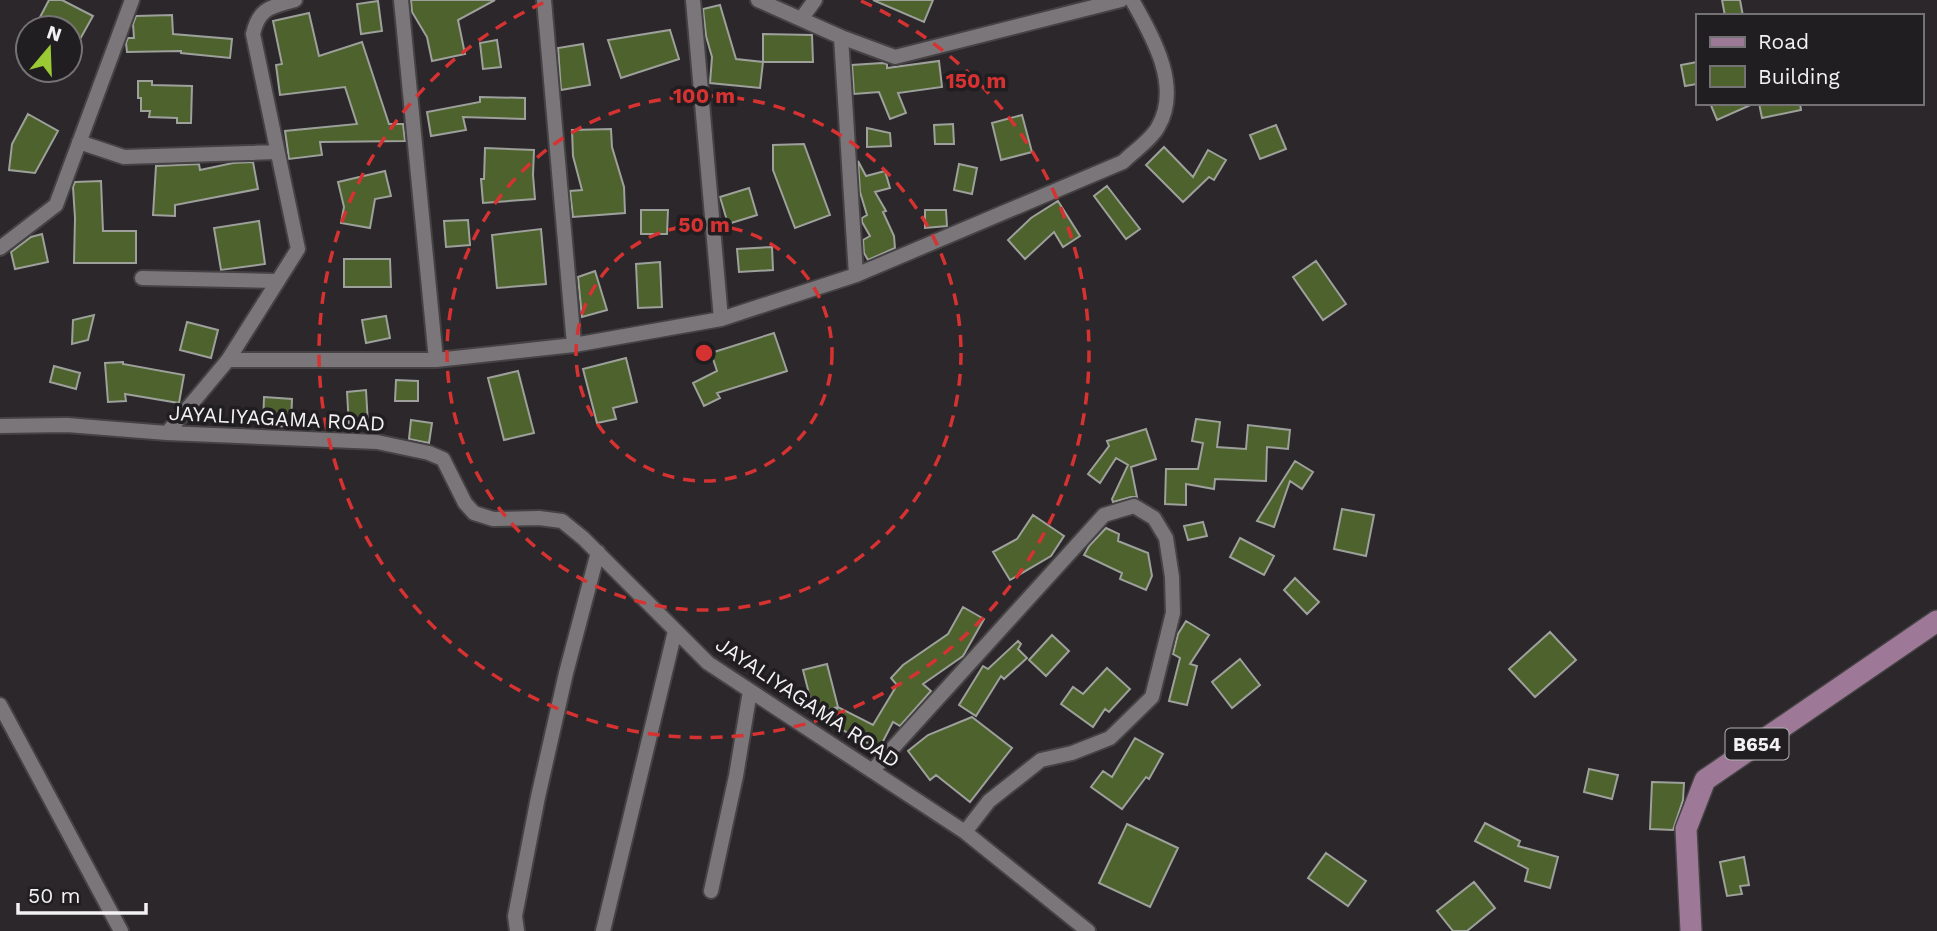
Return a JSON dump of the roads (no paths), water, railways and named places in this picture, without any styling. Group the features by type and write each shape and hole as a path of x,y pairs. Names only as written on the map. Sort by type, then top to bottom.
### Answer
{"main road":[{"name":"B654","path":"1691,931 1686,829 1705,780 1937,621"}],"street":[{"path":"0,248 55,205 132,0"},
{"path":"167,433 228,360 298,249 253,34 256,20 266,9 295,0"},
{"path":"401,0 436,360"},
{"path":"544,0 574,345"},
{"path":"693,0 721,319"},
{"path":"758,0 841,37 895,57 1121,0"},
{"path":"801,19 815,0"},
{"path":"228,360 436,360 574,345 721,319 856,275 1124,162 1157,130 1164,114 1167,84 1153,38 1132,0"},
{"path":"841,37 856,275"},
{"path":"79,142 124,157 277,152"},
{"path":"142,278 277,281"},
{"name":"JAYALIYAGAMA ROAD","path":"0,426 67,425 167,433 377,442 429,453 443,459 465,503 474,513 493,519 539,518 562,521 598,552 708,663 965,832 1088,931"},
{"path":"872,771 1104,515 1134,506 1154,518 1166,538 1172,577 1173,613 1152,697 1110,738 1072,753 1041,760 989,802 965,832"},
{"path":"517,931 516,916 541,785 566,673 598,552"},
{"path":"603,931 675,631"},
{"path":"711,891 736,776 750,691"},
{"path":"0,705 121,931"}]}
